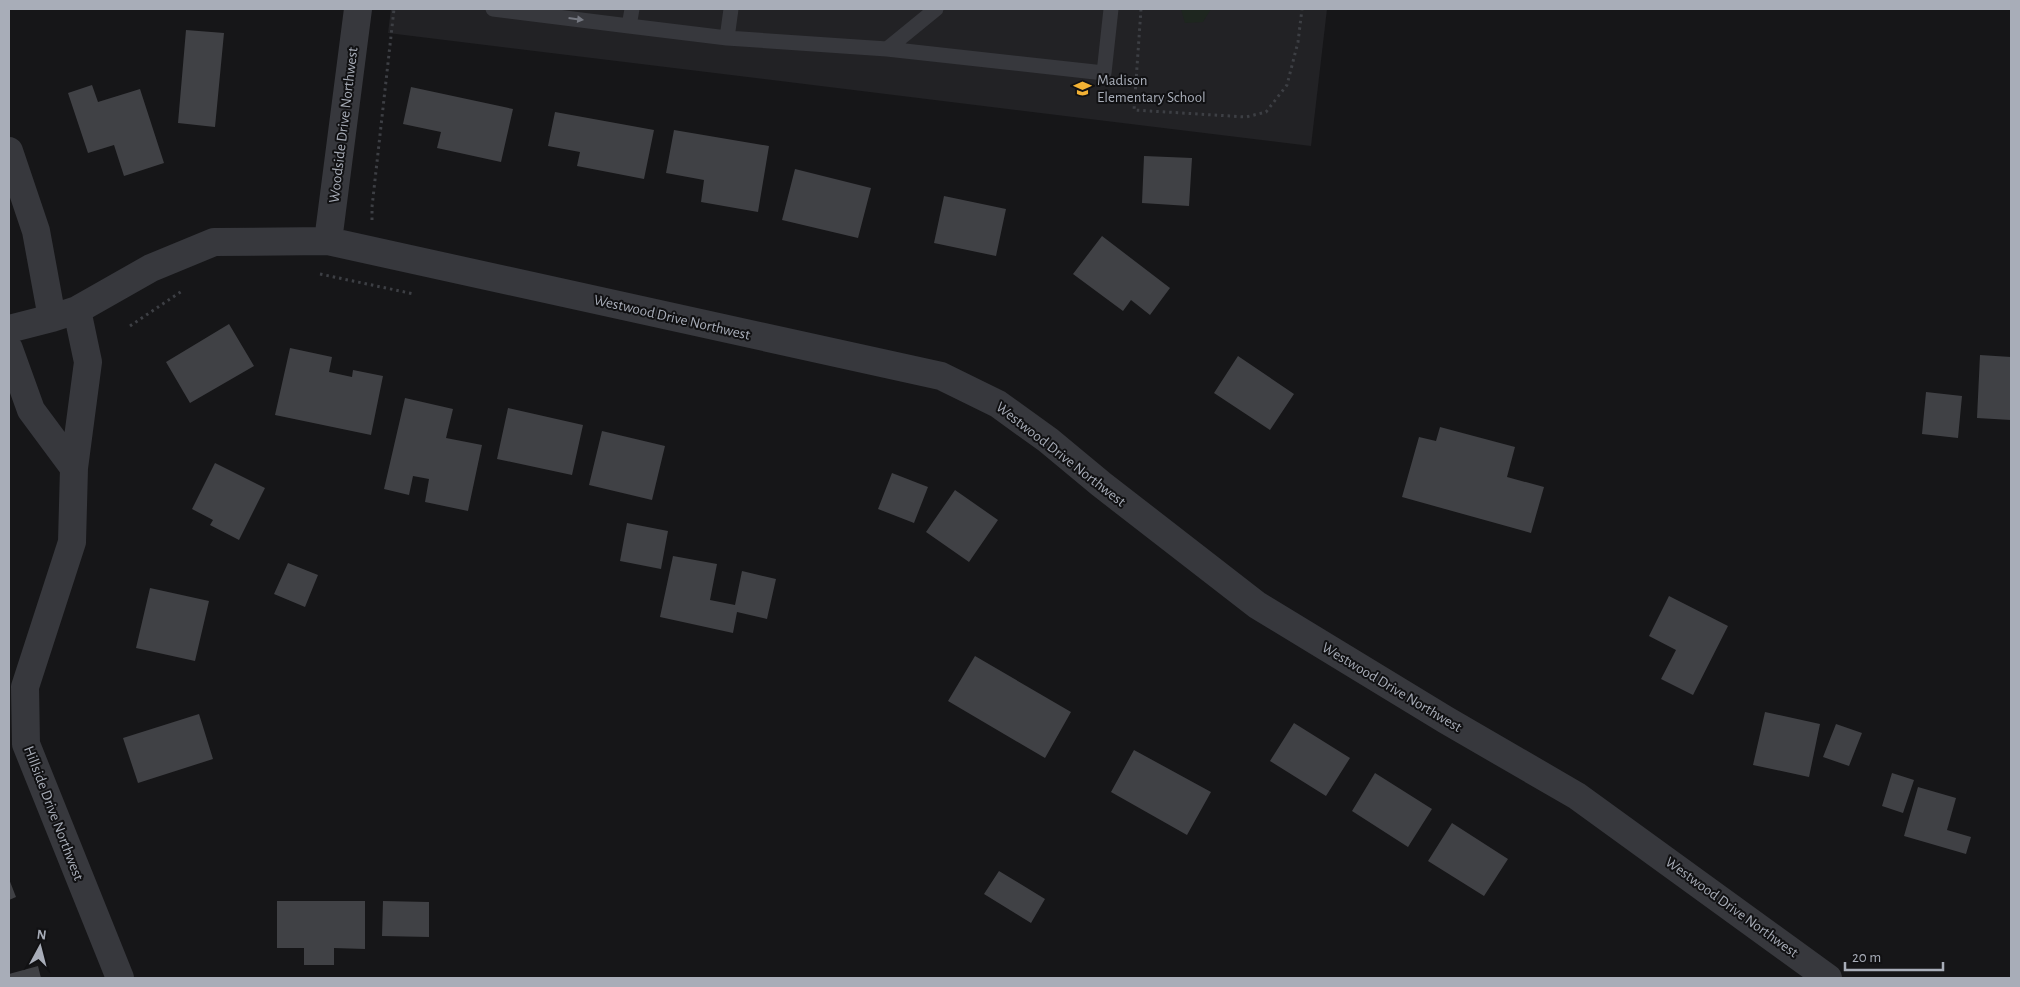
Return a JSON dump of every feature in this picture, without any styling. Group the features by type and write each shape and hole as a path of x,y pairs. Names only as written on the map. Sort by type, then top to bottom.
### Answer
{"street":[{"name":"Woodside Drive Northwest","path":"328,241 358,9"},
{"name":"Hillside Drive Northwest","path":"9,151 64,314 88,362 74,468 72,542 25,687 26,744 120,978"},
{"name":"Westwood Drive Northwest","path":"9,329 64,314 151,268 214,242 328,241 941,376 998,404 1048,440 1100,484 1257,605 1446,720 1577,796 1828,978"},
{"path":"9,349 31,410 74,468"}],"lane":[{"path":"493,9 727,38 887,49 1104,73 1111,9"},
{"path":"629,26 632,9"},
{"path":"727,38 731,9"},
{"path":"887,49 936,9"}],"path":[{"path":"373,225 372,207 394,9"},
{"path":"1141,9 1134,110 1246,117 1266,112 1287,85 1298,42 1302,9"},
{"path":"311,272 419,295"},
{"path":"130,326 184,290"}],"shaded area":[{"name":"Madison Elementary School","path":"391,9 1327,9 1311,146 388,33"},
{"path":"1181,9 1211,9 1203,22 1185,23"}],"building":[{"path":"186,30 224,33 215,127 178,123"},
{"path":"92,85 98,102 140,89 164,163 124,176 114,145 88,153 68,93"},
{"path":"411,87 513,109 501,162 437,148 441,132 403,124"},
{"path":"555,112 654,130 644,179 577,166 580,152 548,146"},
{"path":"674,130 769,146 758,212 701,202 704,180 666,173"},
{"path":"1144,156 1192,158 1189,206 1142,203"},
{"path":"795,169 871,188 858,238 782,220"},
{"path":"944,196 1006,209 996,256 934,243"},
{"path":"1102,236 1170,288 1150,315 1131,300 1123,311 1073,274"},
{"path":"229,324 254,366 190,403 166,362"},
{"path":"290,348 332,357 329,372 352,377 353,370 383,376 371,435 275,415"},
{"path":"1980,355 2011,357 2011,420 1977,418"},
{"path":"1238,356 1294,394 1270,430 1214,393"},
{"path":"1926,392 1962,396 1958,438 1922,434"},
{"path":"405,398 453,409 446,438 482,445 468,511 425,502 429,479 413,476 409,495 384,489"},
{"path":"508,408 583,425 572,475 497,459"},
{"path":"1440,427 1515,447 1507,477 1544,487 1531,533 1402,497 1419,437 1436,441"},
{"path":"602,431 665,446 652,500 589,485"},
{"path":"215,463 265,488 239,540 210,525 213,520 192,509"},
{"path":"892,473 928,487 914,523 878,509"},
{"path":"955,490 998,520 969,562 926,532"},
{"path":"627,523 668,531 661,569 620,561"},
{"path":"673,556 717,564 710,600 735,605 742,571 776,579 767,619 737,612 733,633 660,617"},
{"path":"288,563 318,575 305,607 274,594"},
{"path":"150,588 209,601 195,661 136,648"},
{"path":"1669,596 1728,626 1693,695 1661,679 1676,650 1649,636"},
{"path":"975,656 1071,712 1045,758 948,701"},
{"path":"1765,712 1820,724 1809,777 1753,765"},
{"path":"199,714 213,759 138,783 123,738"},
{"path":"1294,723 1350,758 1326,796 1270,761"},
{"path":"1836,724 1862,733 1849,766 1823,757"},
{"path":"1134,750 1211,792 1187,835 1111,792"},
{"path":"1375,773 1432,809 1408,847 1352,811"},
{"path":"1892,773 1914,780 1903,813 1882,806"},
{"path":"1918,787 1956,798 1947,830 1971,837 1966,854 1904,836"},
{"path":"1452,823 1508,859 1484,896 1428,861"},
{"path":"999,871 1045,899 1031,923 984,894"},
{"path":"9,879 16,897 9,900"},
{"path":"277,901 365,901 365,949 334,948 334,965 304,965 304,948 277,948"},
{"path":"383,901 429,902 429,937 382,936"},
{"path":"38,966 41,978 9,978 9,974"}],"place":[{"name":"Madison Elementary School","path":"1083,89"}]}
